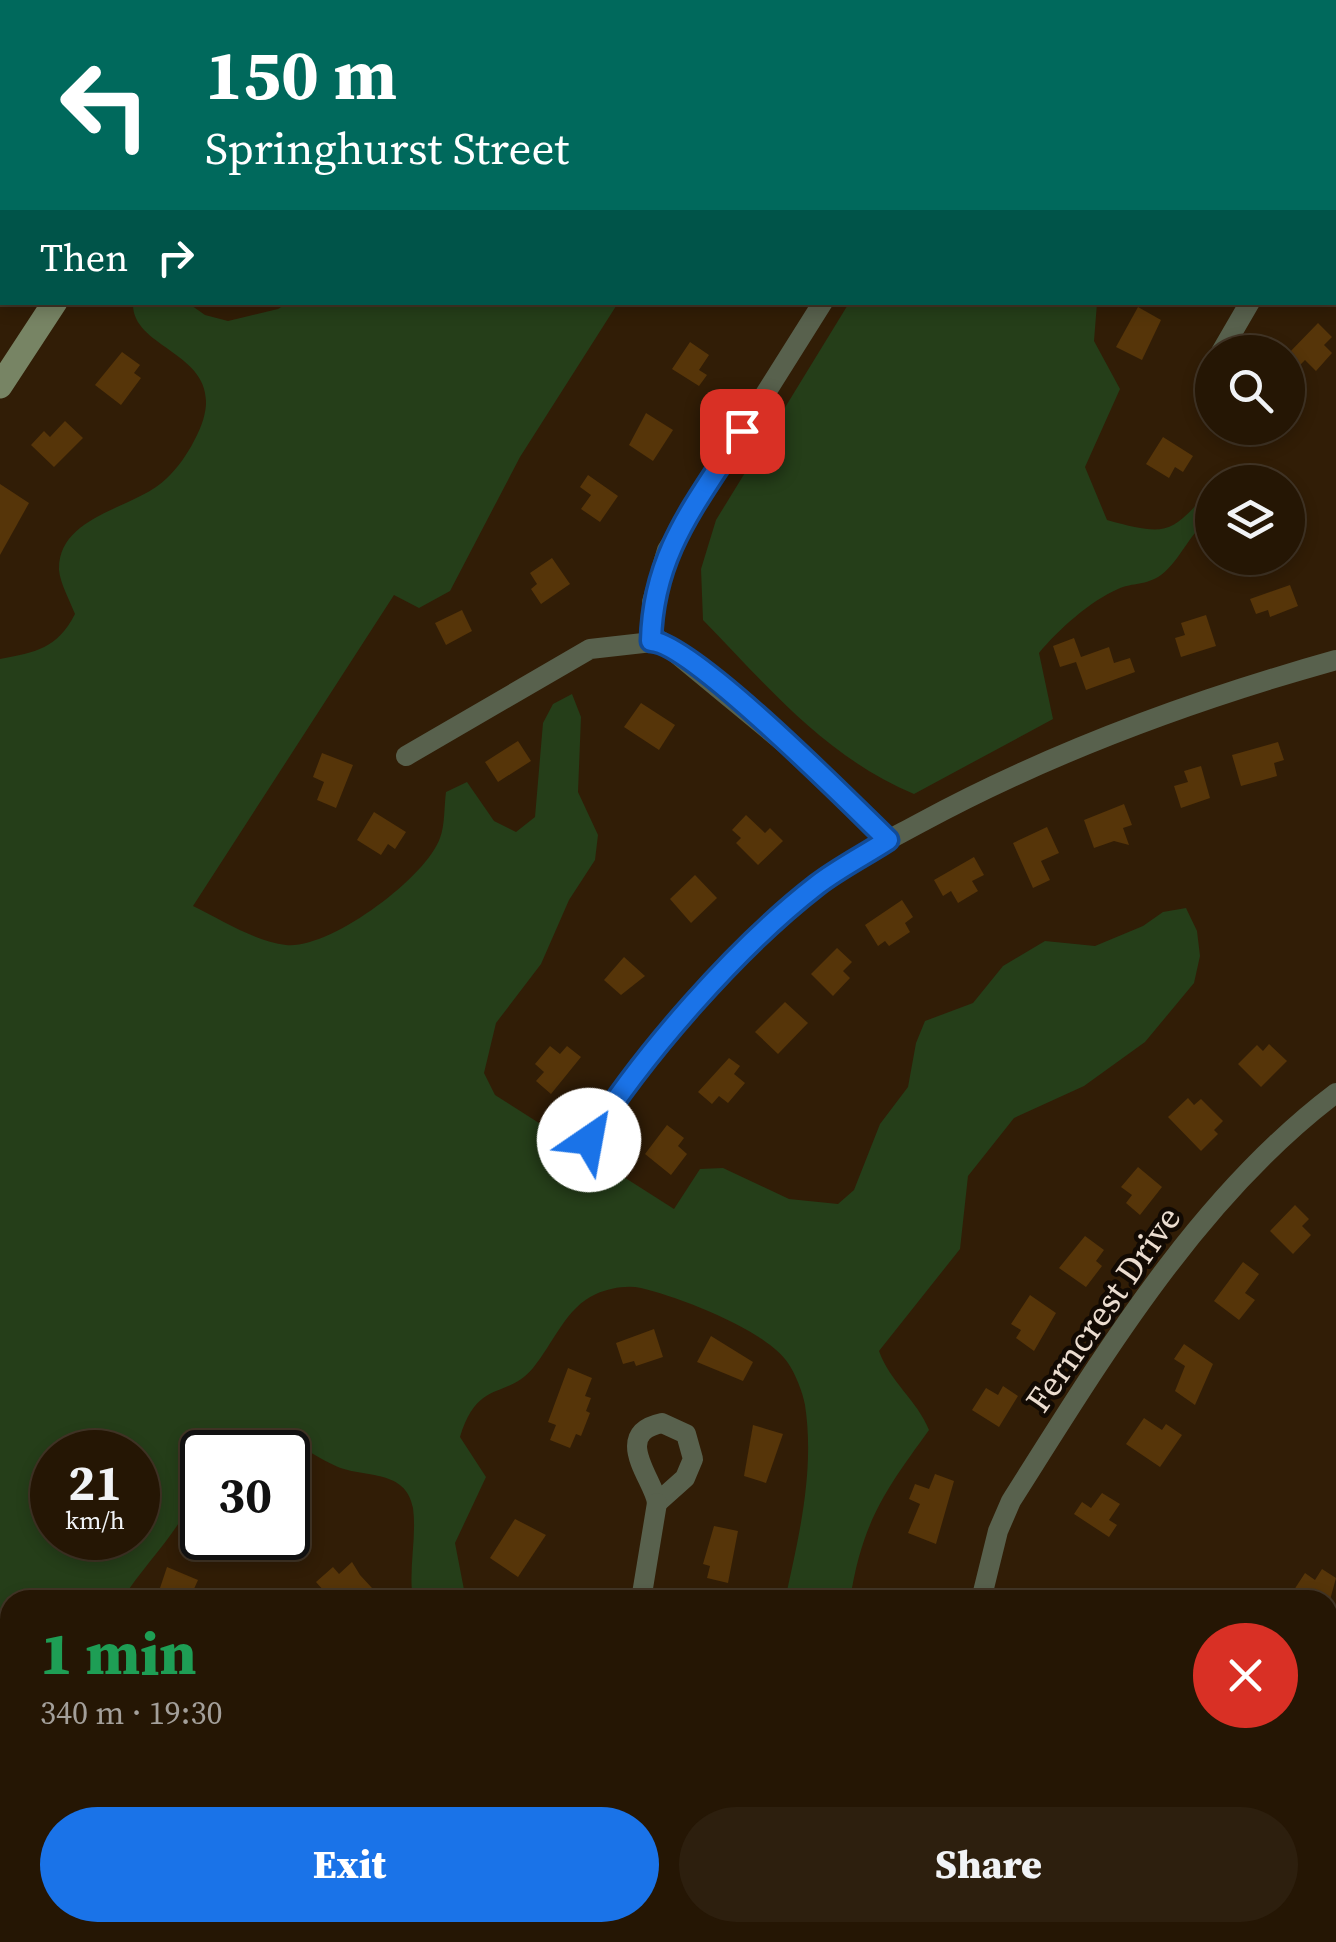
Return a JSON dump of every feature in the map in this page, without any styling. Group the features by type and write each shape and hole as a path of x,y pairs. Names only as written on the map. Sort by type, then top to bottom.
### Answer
{"street":[{"path":"0,386 53,305"},
{"path":"651,641 652,602 666,550 821,305"},
{"path":"1230,335 1248,305"},
{"path":"406,756 590,648 661,641 811,765 888,840"},
{"path":"589,1140 615,1100 726,970 818,884 888,840 1078,748 1253,683 1336,660"},
{"name":"Ferncrest Drive","path":"983,1590 998,1531 1011,1501 1143,1303 1232,1185 1336,1093"},
{"path":"643,1590 657,1503"}],"green space":[{"path":"133,305 191,305 205,315 228,321 284,305 617,305 520,457 450,591 419,608 394,595 193,906 262,939 286,945 304,943 350,924 416,872 440,838 446,792 467,782 494,821 516,832 535,817 543,723 553,704 572,694 581,717 578,792 598,835 595,860 569,900 541,964 496,1023 484,1073 495,1095 674,1209 700,1169 723,1168 789,1199 838,1204 854,1190 880,1124 908,1087 916,1043 925,1021 973,1003 1003,966 1045,941 1095,946 1143,926 1163,912 1186,908 1197,931 1200,956 1194,983 1145,1042 1084,1086 1014,1118 968,1176 960,1249 879,1351 929,1430 877,1509 861,1550 852,1590 787,1590 804,1503 808,1454 804,1400 788,1363 742,1327 677,1299 630,1287 596,1294 576,1308 533,1368 523,1378 484,1398 467,1418 460,1437 486,1477 455,1543 464,1590 412,1590 414,1531 409,1495 393,1481 338,1467 310,1452 310,1430 180,1430 180,1521 160,1548 160,1430 30,1430 30,1560 151,1560 129,1590 0,1590 0,659 35,651 61,635 75,614 59,570 62,551 71,536 85,524 154,489 167,478 192,446 205,412 204,389 195,372 148,334 137,320"},
{"path":"848,305 1097,305 1094,341 1120,389 1085,467 1107,520 1144,529 1167,528 1195,506 1195,533 1168,569 1097,601 1039,653 1053,719 914,794 882,779 826,741 703,620 701,569 716,520"}],"building":[{"path":"1138,307 1161,320 1142,360 1116,347"},
{"path":"1318,323 1332,337 1324,345 1332,353 1316,371 1305,360 1305,336"},
{"path":"690,342 709,355 699,370 707,375 699,386 672,369"},
{"path":"122,352 140,365 134,373 141,378 121,405 95,385"},
{"path":"646,413 673,430 653,461 629,445"},
{"path":"65,421 83,438 54,467 31,445 44,431 50,437"},
{"path":"1163,437 1193,456 1183,472 1175,467 1169,478 1146,464"},
{"path":"588,475 618,496 600,522 581,509 591,495 580,487"},
{"path":"0,484 29,503 0,555"},
{"path":"552,558 570,584 541,604 531,589 537,584 530,573"},
{"path":"1290,585 1298,606 1270,617 1268,610 1256,614 1250,599"},
{"path":"462,610 472,631 446,645 435,623"},
{"path":"1206,615 1216,646 1181,657 1175,638 1185,635 1181,623"},
{"path":"1074,638 1081,657 1109,647 1114,663 1130,658 1135,672 1086,690 1076,662 1060,667 1053,646"},
{"path":"641,703 675,725 659,750 624,727"},
{"path":"518,741 531,761 498,782 485,762"},
{"path":"1278,742 1284,760 1274,763 1277,776 1241,786 1232,755"},
{"path":"322,753 353,765 336,808 317,800 324,782 313,777"},
{"path":"1201,766 1210,798 1181,808 1174,786 1188,782 1184,771"},
{"path":"1124,804 1132,825 1123,828 1129,845 1114,841 1094,848 1084,820"},
{"path":"374,812 406,832 395,849 388,844 381,855 357,840"},
{"path":"746,815 765,833 770,828 783,841 758,865 736,843 741,838 732,830"},
{"path":"1047,827 1059,853 1041,861 1050,880 1033,888 1013,843"},
{"path":"974,857 984,875 972,881 978,891 958,903 951,891 943,896 934,880"},
{"path":"695,875 717,898 691,923 670,899"},
{"path":"902,900 913,917 905,923 910,932 889,946 885,941 878,946 865,925"},
{"path":"837,948 852,962 843,971 850,978 833,996 811,974"},
{"path":"624,957 645,976 621,995 604,980"},
{"path":"785,1002 808,1023 778,1054 755,1032"},
{"path":"1269,1044 1287,1061 1261,1087 1238,1064 1257,1045 1263,1051"},
{"path":"550,1046 560,1054 567,1046 581,1057 551,1094 536,1081 544,1072 535,1064"},
{"path":"729,1058 740,1066 734,1074 745,1083 728,1103 719,1096 712,1104 698,1092"},
{"path":"1188,1098 1194,1105 1201,1099 1223,1121 1214,1130 1218,1134 1201,1151 1168,1117"},
{"path":"667,1125 684,1138 678,1146 687,1154 671,1175 645,1154"},
{"path":"1138,1167 1162,1187 1140,1215 1126,1203 1132,1195 1121,1187"},
{"path":"1295,1205 1309,1219 1302,1226 1311,1235 1293,1254 1270,1231"},
{"path":"1085,1236 1104,1250 1096,1261 1102,1266 1086,1287 1059,1268"},
{"path":"1243,1262 1259,1274 1245,1293 1255,1300 1239,1320 1214,1301"},
{"path":"1030,1295 1056,1313 1034,1351 1016,1338 1021,1330 1011,1324"},
{"path":"654,1329 663,1357 636,1366 634,1361 623,1364 616,1343"},
{"path":"711,1336 753,1362 743,1381 697,1362"},
{"path":"1184,1344 1213,1364 1195,1405 1175,1391 1185,1366 1174,1359"},
{"path":"568,1368 592,1378 585,1396 591,1398 586,1411 590,1413 581,1436 576,1434 570,1448 550,1440 556,1425 548,1422"},
{"path":"1003,1386 1018,1396 999,1427 972,1410 986,1388 998,1395"},
{"path":"1144,1418 1162,1430 1166,1424 1182,1435 1160,1467 1126,1444"},
{"path":"753,1425 783,1434 766,1483 744,1476"},
{"path":"935,1474 954,1481 936,1544 908,1533 920,1504 909,1499 915,1484 929,1489"},
{"path":"1102,1493 1120,1504 1109,1520 1117,1525 1109,1537 1074,1514 1082,1502 1091,1508"},
{"path":"515,1519 546,1535 518,1577 490,1558"},
{"path":"714,1526 738,1531 728,1583 707,1578 710,1566 703,1564"},
{"path":"352,1562 374,1590 323,1590 316,1582 333,1567 339,1574"},
{"path":"167,1567 198,1580 194,1590 159,1590"},
{"path":"1322,1569 1336,1578 1333,1590 1294,1590 1305,1573 1315,1580"}],"route":[{"path":"589,1140 615,1100 726,970 818,884 888,840 811,765 708,676 661,641 651,641 652,602 666,550 742,431"}]}
